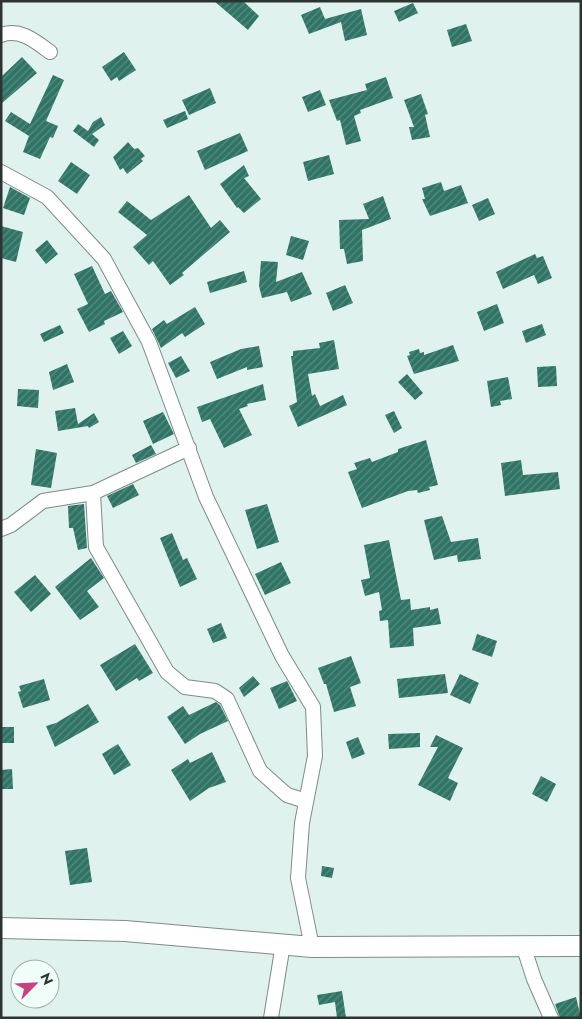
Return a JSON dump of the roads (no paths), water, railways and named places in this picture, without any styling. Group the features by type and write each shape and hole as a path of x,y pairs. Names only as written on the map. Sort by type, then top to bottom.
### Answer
{"main road":[{"path":"1,928 125,931 312,947 581,946"}],"street":[{"path":"1,35 10,32 28,36 50,52"},
{"path":"1,172 47,197 104,259 149,342 206,497 282,656 313,707 315,756 302,823 298,878 312,947"},
{"path":"1,529 11,525 43,501 94,494 189,448"},
{"path":"94,494 96,548 168,672 185,687 215,691 227,699 260,771 288,795 306,801"},
{"path":"271,1018 283,944"},
{"path":"524,945 534,979 551,1018"}]}
